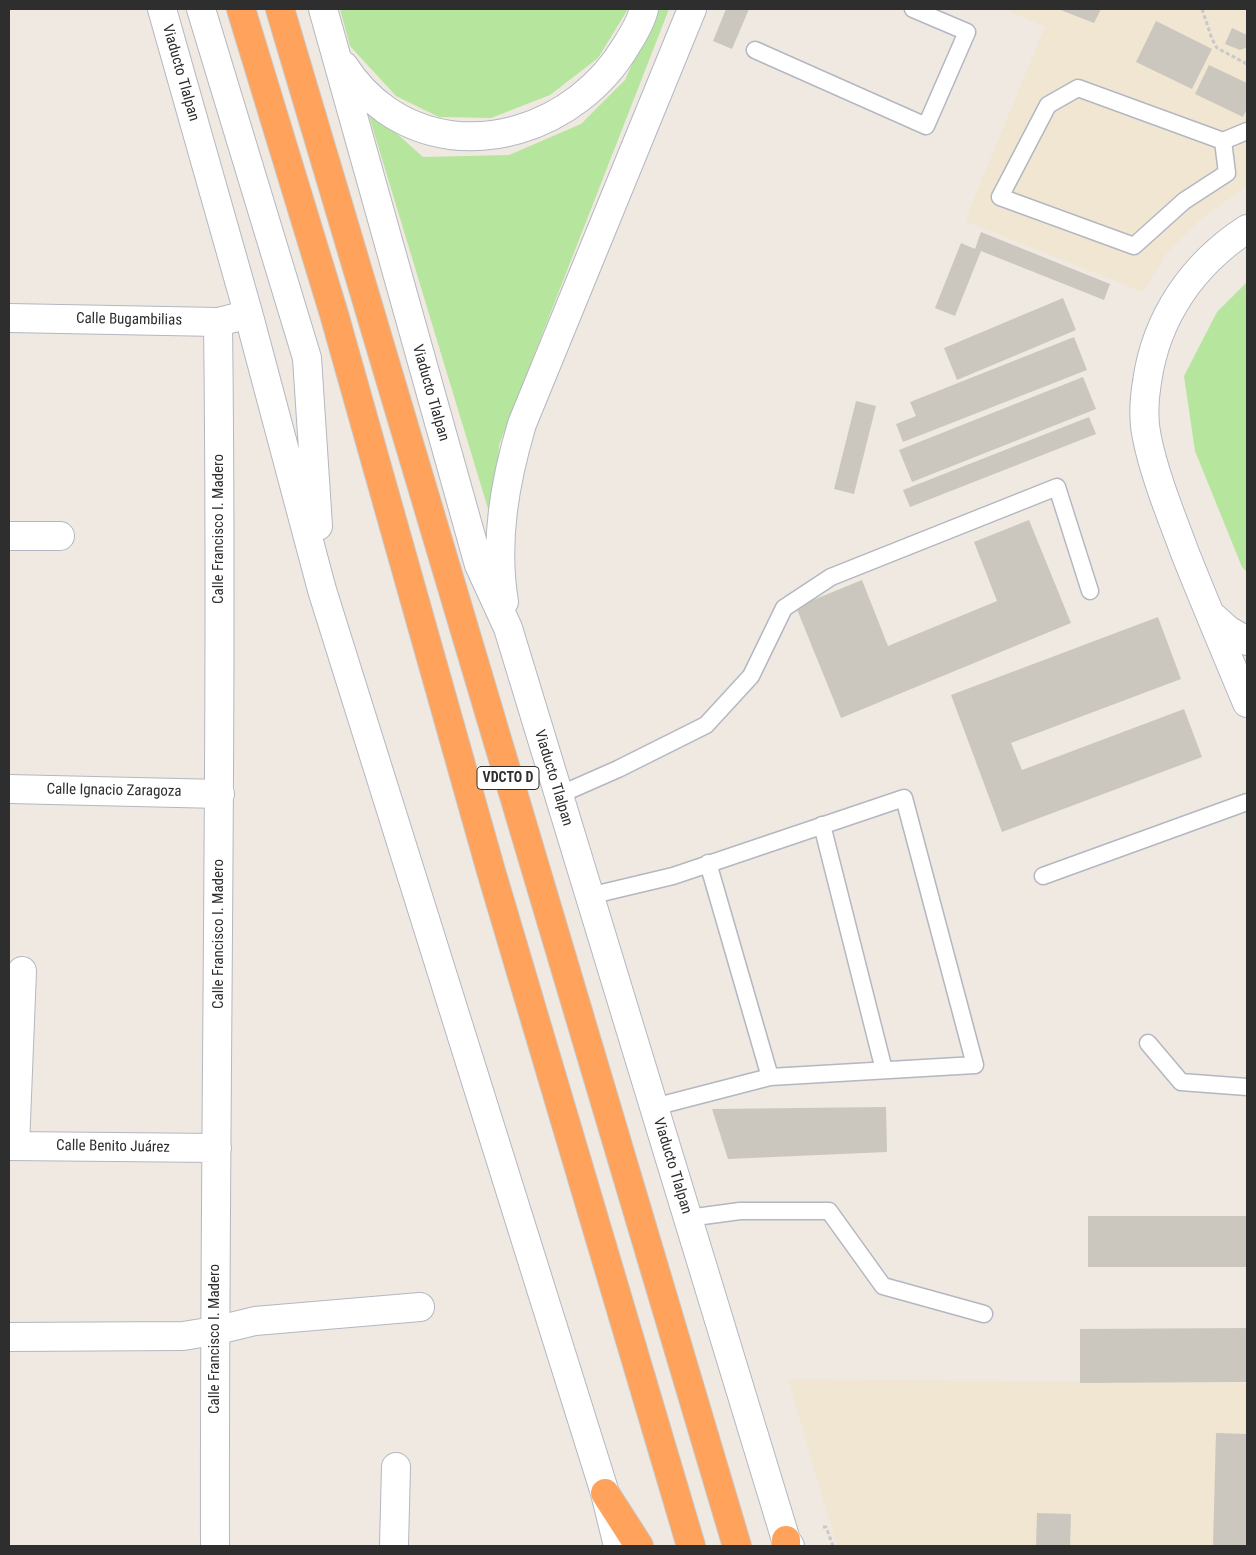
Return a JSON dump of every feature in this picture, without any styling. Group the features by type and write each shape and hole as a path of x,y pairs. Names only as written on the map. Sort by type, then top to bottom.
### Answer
{"highway":[{"name":"VDCTO D","path":"241,9 334,314 497,890 690,1546"},
{"name":"VDCTO D","path":"280,9 737,1546"},
{"path":"605,1493 639,1546"}],"main road":[{"name":"Viaducto Tlalpan","path":"162,9 249,316 322,590 605,1493 618,1546"},
{"path":"201,9 306,358 322,590"},
{"name":"Viaducto Tlalpan","path":"323,9 479,565 508,628 787,1544"},
{"path":"336,52 360,88 376,103 412,125 454,136 476,137 501,134 548,118 590,90 622,54 634,33 644,9"},
{"path":"508,628 503,596 501,531 504,498 522,424 692,9"},
{"path":"1247,229 1230,240 1209,258 1177,298 1155,344 1145,391 1144,414 1146,437 1169,511 1247,703"},
{"name":"Calle Bugambilias","path":"9,318 218,322 249,316"},
{"name":"Calle Francisco I. Madero","path":"215,1546 214,1331 220,794 218,322"},
{"path":"9,536 60,536"},
{"path":"1210,614 1228,630 1247,641"},
{"name":"Calle Ignacio Zaragoza","path":"9,788 220,794"},
{"path":"12,1146 22,971"},
{"name":"Calle Benito Juárez","path":"12,1146 217,1148"},
{"path":"9,1337 184,1336 255,1322 420,1307"},
{"path":"394,1546 396,1467"}],"lane":[{"path":"754,50 926,126 967,32 913,9"},
{"path":"1223,141 1227,173 1184,201 1134,246 1000,197 1048,105 1078,88 1223,141 1247,131"},
{"path":"559,795 618,769 706,725 751,676 784,608 831,577 1057,487 1090,591"},
{"path":"590,896 673,876 904,798 975,1065 770,1077 654,1106"},
{"path":"1042,876 1247,802"},
{"path":"822,825 884,1070"},
{"path":"708,863 770,1077"},
{"path":"1148,1042 1181,1082 1247,1087"},
{"path":"688,1218 740,1211 829,1212 883,1286 984,1314"}],"path":[{"path":"1206,9 1202,11 1217,48 1247,64"},
{"path":"823,1528 826,1527 832,1546"}],"shaded area":[{"path":"1005,9 1247,9 1247,187 1204,216 1166,254 1143,292 965,221 1045,27"},
{"path":"788,1379 1247,1383 1247,1546 837,1546"}],"green space":[{"path":"340,9 628,9 598,58 550,95 491,118 439,117 396,96 350,46"},
{"path":"657,9 669,9 499,445 496,535 366,106 423,157 509,155 581,124 625,80"},
{"path":"1247,282 1247,572 1242,567 1195,451 1184,376 1217,312"}],"building":[{"path":"726,9 749,9 732,49 713,41"},
{"path":"1058,9 1101,9 1094,23"},
{"path":"1156,21 1212,49 1192,89 1136,62"},
{"path":"1232,28 1247,35 1246,48 1240,50 1225,44"},
{"path":"1209,65 1247,83 1247,109 1243,117 1195,94"},
{"path":"981,232 1110,284 1104,300 981,251 955,316 935,308 961,243 975,249"},
{"path":"1063,298 1076,330 957,380 944,348"},
{"path":"1074,337 1087,370 903,442 896,424 916,416 910,402"},
{"path":"1083,377 1096,409 912,482 899,450"},
{"path":"856,401 876,406 854,494 834,489"},
{"path":"1089,417 1096,434 910,507 903,490"},
{"path":"1029,520 1071,623 841,718 796,607 862,580 888,646 997,601 974,542"},
{"path":"1158,617 1181,679 1011,743 1022,770 1184,709 1202,757 1002,832 951,695"},
{"path":"886,1107 887,1152 728,1159 712,1109"},
{"path":"1088,1216 1247,1216 1247,1267 1088,1267"},
{"path":"1247,1328 1247,1382 1080,1383 1080,1329"},
{"path":"1216,1433 1247,1434 1247,1546 1213,1546"},
{"path":"1037,1513 1071,1514 1070,1546 1036,1546"}]}
